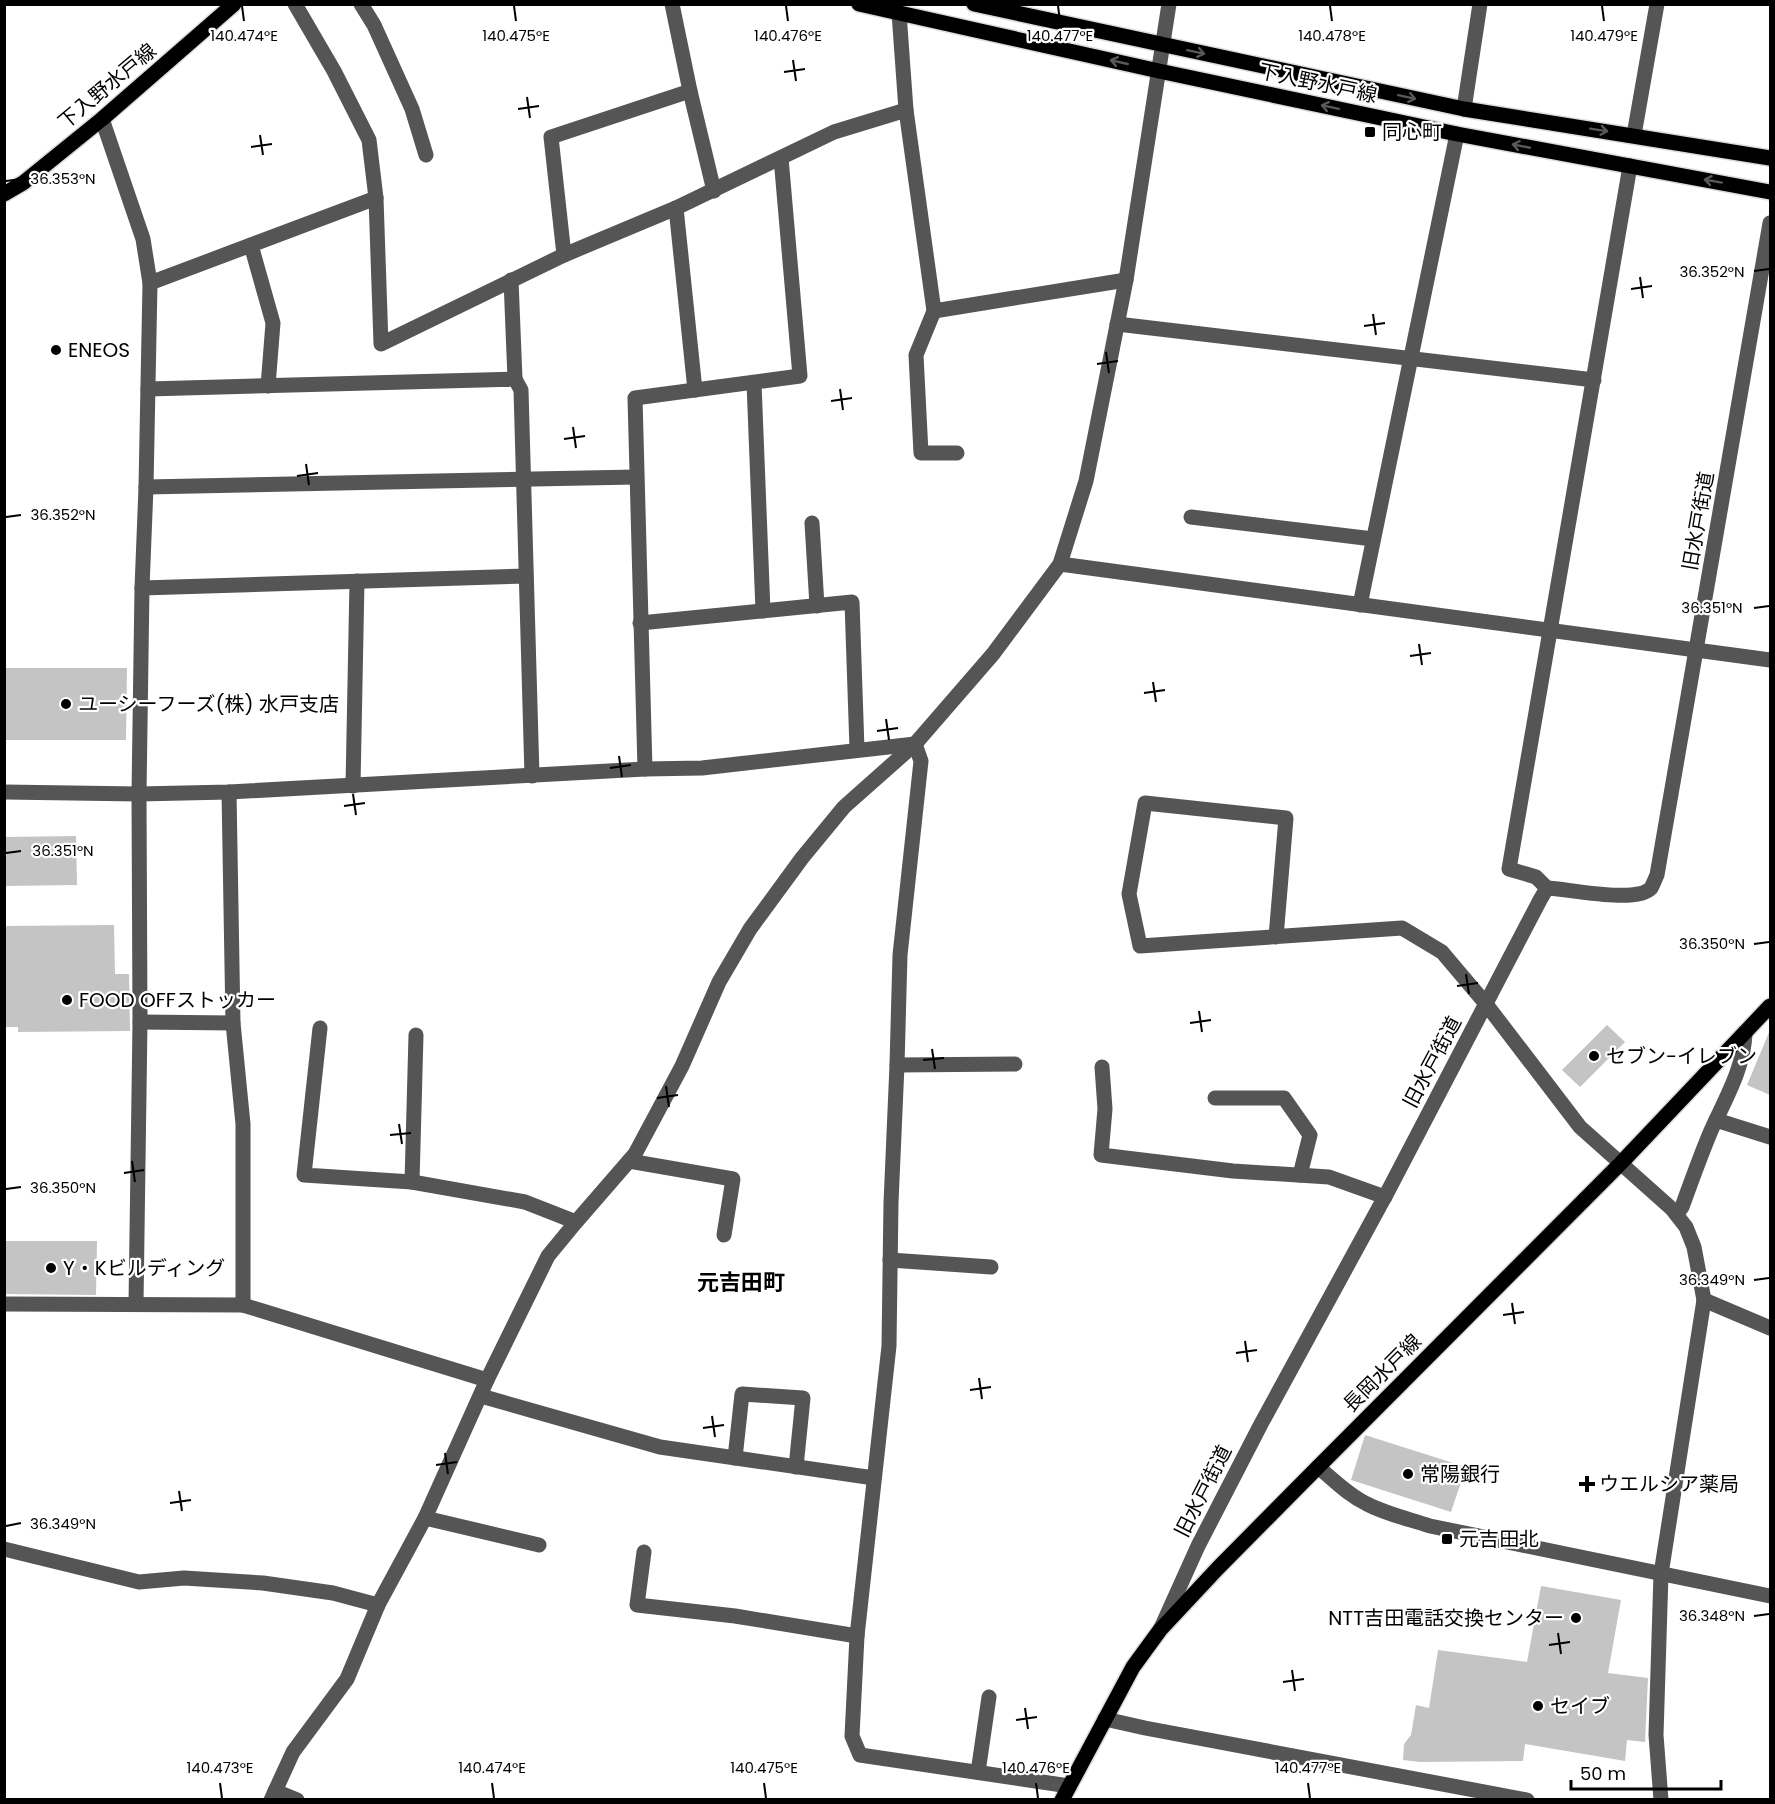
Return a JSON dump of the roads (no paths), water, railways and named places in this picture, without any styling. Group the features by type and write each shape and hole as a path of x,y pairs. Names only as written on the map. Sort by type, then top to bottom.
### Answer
{"main road":[{"name":"下入野水戸線","path":"4,194 23,183 102,119 234,4"},
{"name":"下入野水戸線","path":"859,4 1457,134 1770,192"},
{"name":"下入野水戸線","path":"974,4 1464,109 1770,158"},
{"name":"長岡水戸線","path":"1065,1793 1133,1667 1160,1630 1218,1568 1622,1163 1770,1006"}],"street":[{"path":"295,4 334,71 369,140 376,198 381,344 564,255 714,191 834,132 906,110"},
{"path":"361,4 374,26 412,109 426,155"},
{"path":"672,4 714,191"},
{"path":"297,1800 273,1795 293,1752 347,1679 378,1605 425,1518 487,1380 548,1256 635,1154 682,1066 719,982 750,929 802,858 844,807 915,744 993,654 1060,564 1086,481 1126,280 1169,4"},
{"path":"1464,109 1480,4"},
{"path":"1634,135 1657,4"},
{"path":"899,13 906,110 934,311 916,355 921,453 957,453"},
{"path":"564,255 551,137 690,91"},
{"path":"102,119 143,239 150,282 139,794 140,1022 136,1304"},
{"path":"1360,604 1457,134"},
{"path":"645,770 635,398 800,376 781,158"},
{"path":"1547,888 1536,877 1509,869 1630,166"},
{"path":"150,282 376,198"},
{"path":"676,208 695,390"},
{"name":"旧水戸街道","path":"1160,1630 1209,1524 1261,1424 1385,1197 1547,888 1627,896 1642,894 1651,888 1657,875 1770,223"},
{"path":"250,245 273,323 268,386"},
{"path":"511,280 515,379 521,390 532,776"},
{"path":"934,311 1126,280"},
{"path":"1117,324 1594,380"},
{"path":"148,389 515,379"},
{"path":"754,383 763,611"},
{"path":"146,487 636,477"},
{"path":"1191,517 1373,539"},
{"path":"812,523 817,606"},
{"path":"1060,564 1770,660"},
{"path":"142,588 526,576"},
{"path":"353,786 357,581"},
{"path":"640,623 852,602 857,749"},
{"path":"4,792 139,794 229,792 702,768 915,744"},
{"path":"915,744 921,761 900,955 891,1203 889,1346 857,1636 852,1736 860,1755 978,1772 1065,1793"},
{"path":"229,792 233,1023 243,1124 243,1305"},
{"path":"1276,937 1286,818 1145,803 1129,894 1140,946 1276,937 1402,928 1442,952 1486,1004 1580,1126 1676,1214 1686,1227 1694,1247 1704,1300 1661,1574 1656,1735 1661,1800"},
{"path":"140,1022 233,1023"},
{"path":"320,1028 304,1175 412,1182 525,1202 576,1222"},
{"path":"1676,1214 1682,1207 1732,1084 1744,1050 1745,1033"},
{"path":"412,1182 416,1035"},
{"path":"897,1065 1015,1064"},
{"path":"1102,1067 1105,1109 1101,1155 1233,1171 1329,1177 1385,1197"},
{"path":"1215,1098 1284,1098 1310,1135 1300,1175"},
{"path":"1716,1120 1770,1137"},
{"path":"629,1161 733,1179 724,1235"},
{"path":"890,1260 991,1268"},
{"path":"1704,1300 1770,1328"},
{"path":"4,1304 243,1305 487,1380"},
{"path":"735,1458 742,1394 803,1398 796,1467"},
{"path":"481,1396 660,1448 874,1478"},
{"path":"1318,1467 1349,1494 1367,1504 1430,1526 1770,1596"},
{"path":"425,1518 539,1545"},
{"path":"4,1549 139,1582 184,1578 263,1582 333,1593 378,1605"},
{"path":"645,1552 637,1605 735,1616 857,1636"},
{"path":"978,1772 989,1697"},
{"path":"1105,1719 1527,1800"}],"place":[{"name":"同心町","path":"1370,132"},
{"name":"ENEOS","path":"56,350"},
{"name":"ユーシーフーズ(株) 水戸支店","path":"66,704"},
{"name":"FOOD OFFストッカー","path":"67,1000"},
{"name":"セブン-イレブン","path":"1594,1056"},
{"name":"Y・Kビルディング","path":"51,1268"},
{"name":"常陽銀行","path":"1408,1474"},
{"name":"ウエルシア薬局","path":"1587,1484"},
{"name":"元吉田北","path":"1447,1539"},
{"name":"NTT吉田電話交換センター","path":"1576,1618"},
{"name":"セイブ","path":"1538,1706"}],"district":[{"name":"元吉田町","path":"741,1282"}]}
